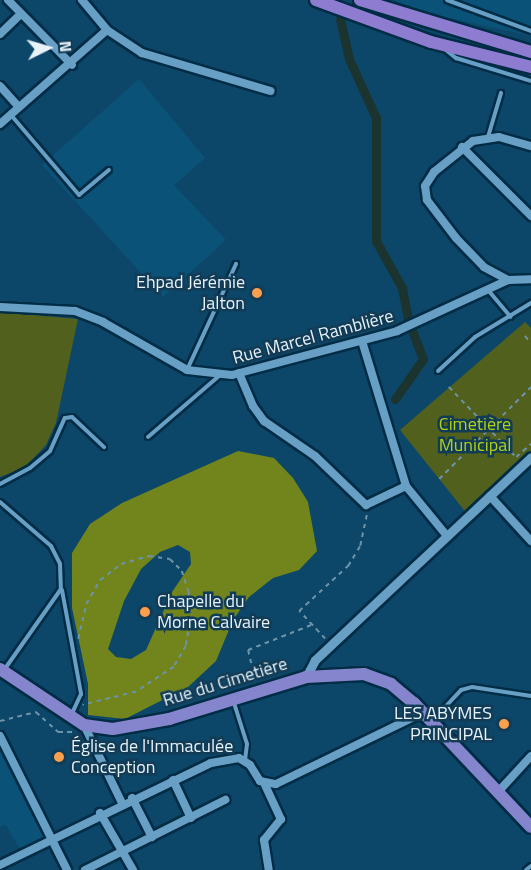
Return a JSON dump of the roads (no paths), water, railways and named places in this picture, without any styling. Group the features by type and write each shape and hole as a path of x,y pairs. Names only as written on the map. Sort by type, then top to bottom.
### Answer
{"highway":[{"path":"316,0 441,45 529,67"},
{"path":"360,0 530,51"}],"main road":[{"name":"Rue du Cimetière","path":"2,670 73,710 86,728 123,728 169,719 306,677"},
{"path":"306,677 364,674 391,684 428,716 531,827"}],"street":[{"path":"8,0 72,65"},
{"path":"82,0 107,30 147,54 270,91"},
{"path":"0,34 21,14"},
{"path":"0,124 72,65 107,30"},
{"path":"0,86 20,107"},
{"path":"508,280 484,267 428,200 425,191 428,179 462,147 488,137 531,146"},
{"path":"462,147 531,216"},
{"name":"Rue Marcel Ramblière","path":"0,307 75,311 103,322 187,370 219,375 239,373 397,331 508,280 531,279"},
{"path":"362,341 406,486 447,536"},
{"path":"239,373 253,406 264,421 315,456 366,505 406,486"},
{"name":"Rue du Cimetière","path":"306,677 315,660 330,645 530,460"},
{"path":"490,496 531,541"},
{"path":"265,785 276,784 428,716"},
{"path":"86,728 122,803"},
{"path":"0,736 49,839 67,870"},
{"path":"0,865 132,798 211,763 230,758 245,760 265,785 281,819 264,840 269,870"},
{"path":"498,792 531,758"},
{"path":"173,780 191,818"},
{"path":"132,798 152,837"},
{"path":"85,870 225,800"},
{"path":"100,813 133,870"}],"lane":[{"path":"447,0 531,31"},
{"path":"441,45 456,58 531,81"},
{"path":"488,137 501,93"},
{"path":"11,115 79,195 109,170"},
{"path":"187,370 236,264"},
{"path":"488,290 511,316"},
{"path":"438,371 475,337 531,303"},
{"path":"148,437 219,375"},
{"path":"0,484 30,468 50,451 65,418 72,417 104,447"},
{"path":"0,502 51,546 60,564 62,589 81,694 73,710"},
{"path":"2,670 62,589"},
{"path":"428,716 461,690 472,687 531,696"},
{"path":"233,699 247,744 245,760"},
{"path":"526,870 531,866"}],"waterway":[{"path":"340,19 349,59 376,118 376,241 402,288 408,318"},
{"path":"395,399 423,359 412,330"}],"place":[{"name":"Ehpad Jérémie Jalton","path":"257,293"},
{"name":"Chapelle du Morne Calvaire","path":"145,612"},
{"name":"LES ABYMES PRINCIPAL","path":"504,724"},
{"name":"Église de l'Immaculée Conception","path":"59,757"}],"park label":[{"name":"Cimetière Municipal","path":"475,435"}]}
